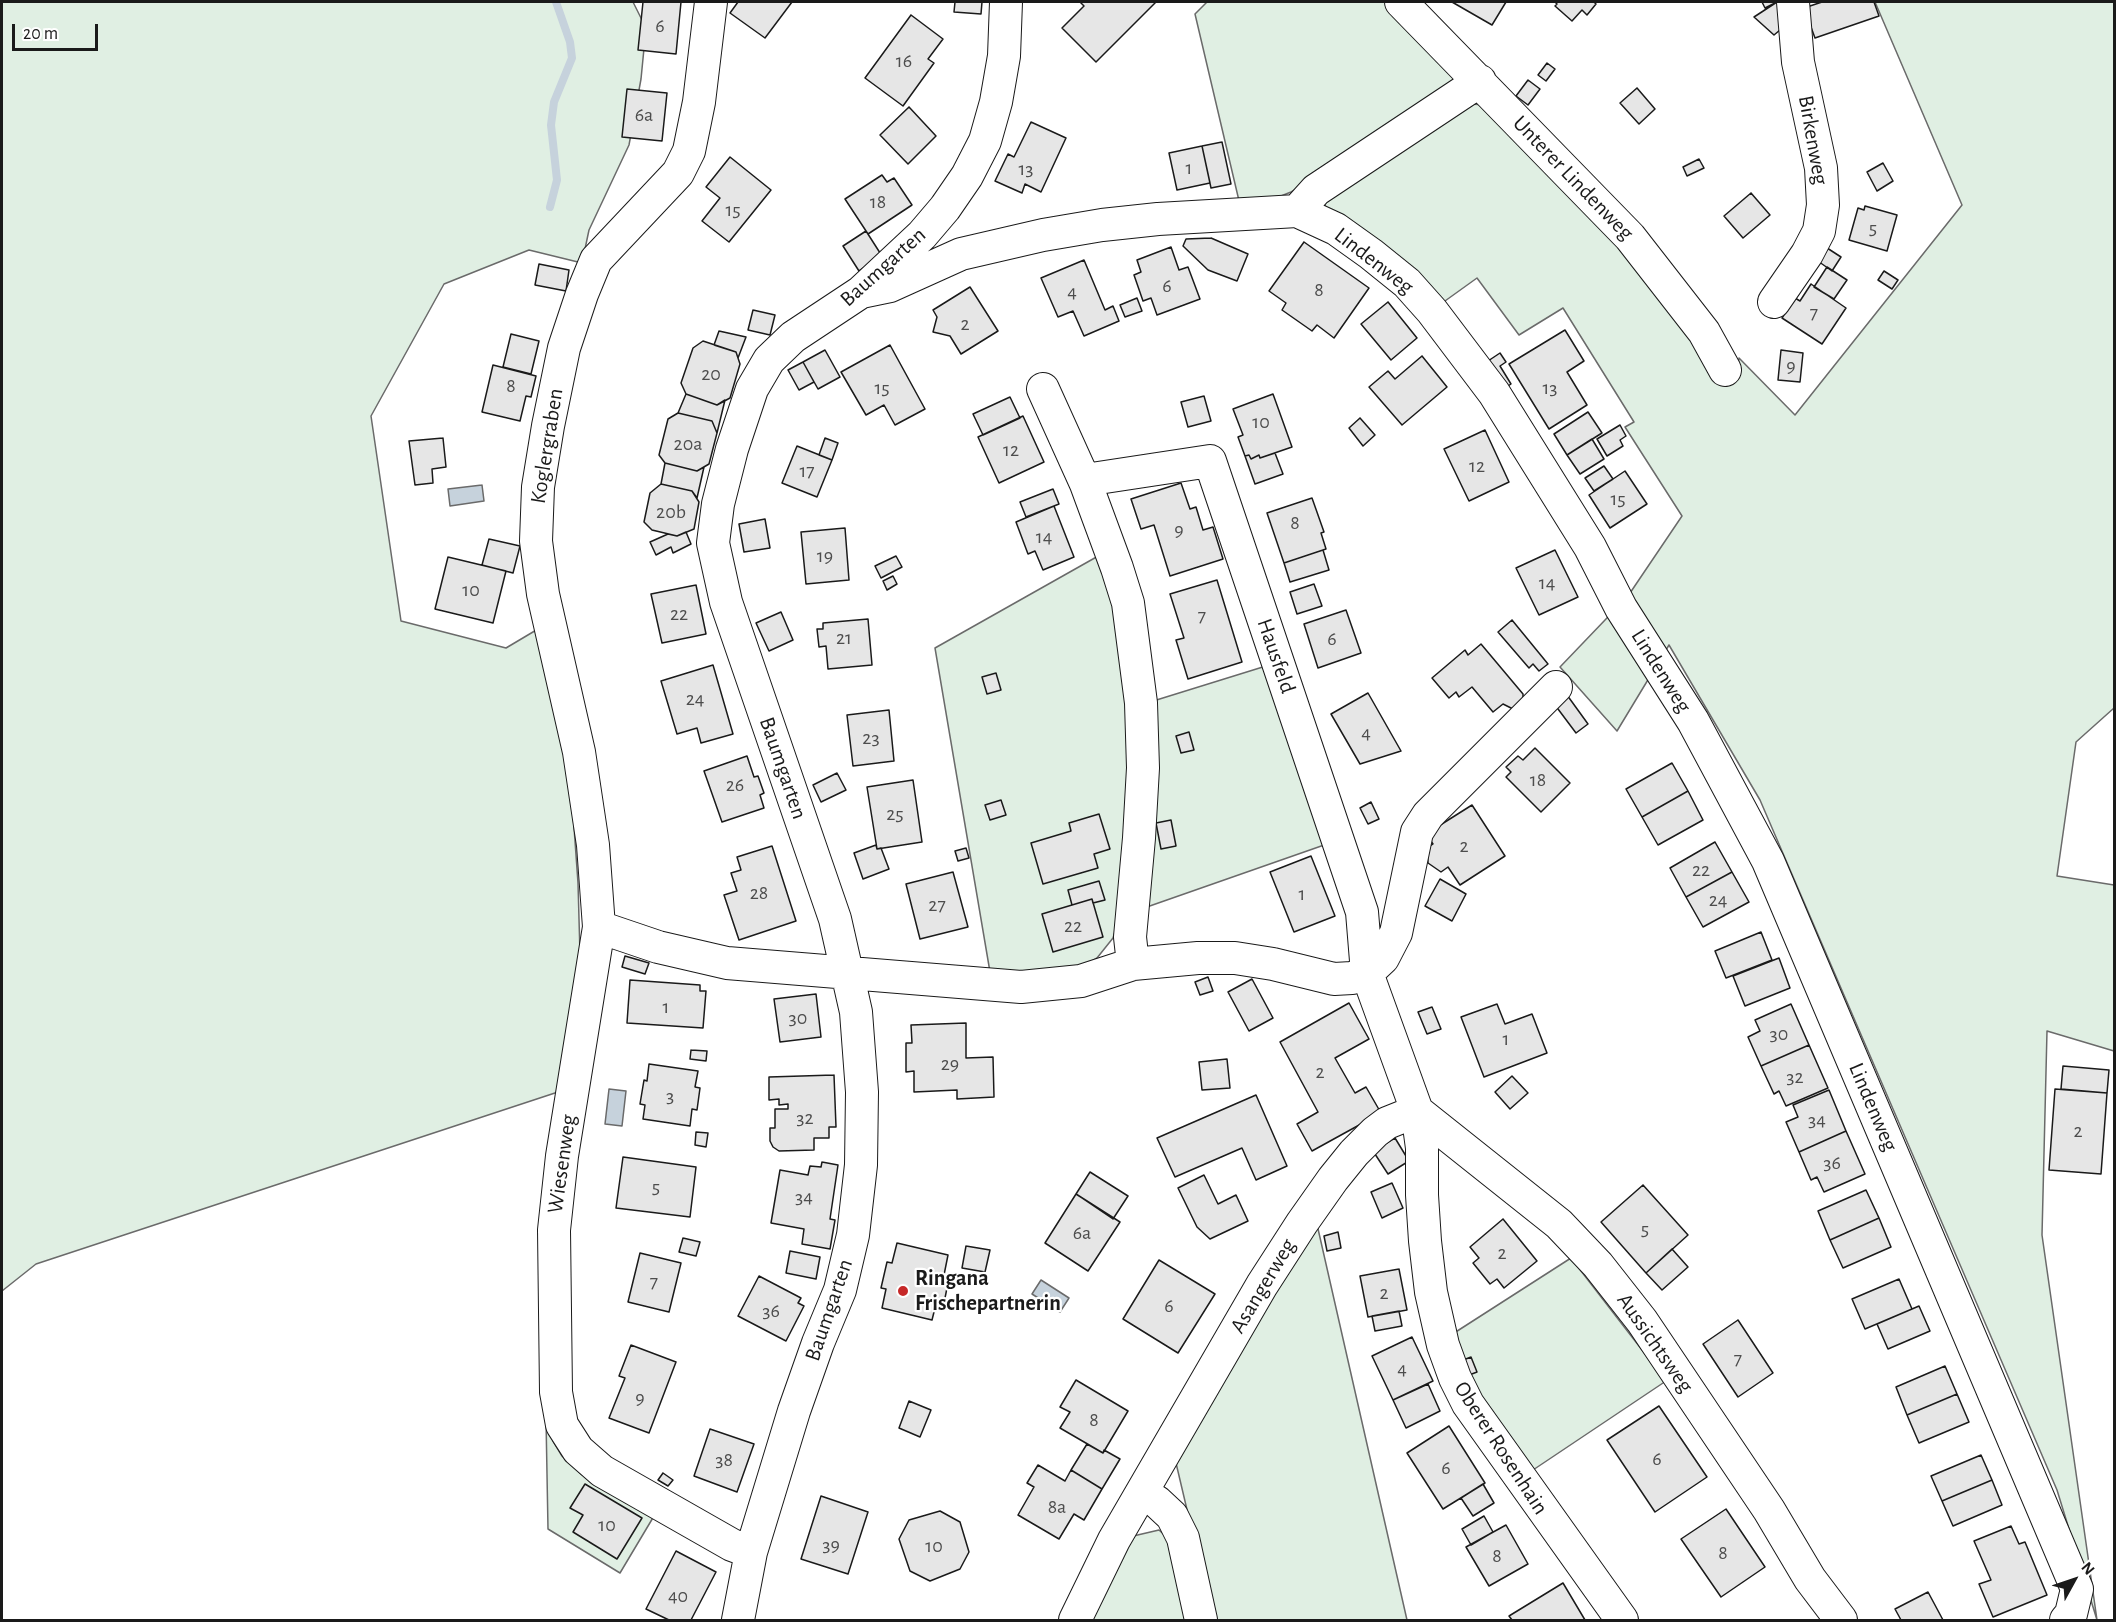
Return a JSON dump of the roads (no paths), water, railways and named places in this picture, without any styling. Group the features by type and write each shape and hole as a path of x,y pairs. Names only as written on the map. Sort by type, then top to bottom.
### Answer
{"street":[{"name":"Koglergraben","path":"599,927 593,845 579,752 543,594 536,541 538,488 564,348 596,261 678,173 689,151 699,102 711,2"},
{"name":"Baumgarten","path":"738,1620 751,1552 794,1411 840,1290 853,1235 861,1165 862,1092 856,1012 835,919 726,602 713,543 718,504 732,449 752,390 769,360 793,337 861,292 922,235 945,208 967,176 985,141 996,102 1004,56 1006,2"},
{"name":"Unterer Lindenweg","path":"1401,2 1630,237 1704,332 1725,370"},
{"name":"Birkenweg","path":"1774,302 1815,239 1819,231 1823,205 1821,168 1798,62 1793,2"},
{"path":"1297,211 1316,190 1480,81"},
{"name":"Lindenweg","path":"861,292 890,286 961,254 1043,235 1158,219 1297,211 1336,229 1407,283 1432,311 1494,393 1590,547 1622,608 1693,721 1768,861 2077,1589 2071,1614 2066,1620"},
{"path":"1043,389 1085,480 1128,603 1141,703 1143,768 1130,937 1134,964"},
{"name":"Hausfeld","path":"1085,480 1210,461 1362,912 1367,973"},
{"path":"599,927 658,947 727,963 1021,987 1081,981 1134,964 1186,958 1235,958 1273,964 1334,980 1352,978 1367,973 1383,958 1396,933 1417,832 1428,815 1556,687"},
{"name":"Wiesenweg","path":"599,927 562,1156 554,1230 556,1392 562,1425 578,1450 602,1471 732,1545 751,1552"},
{"path":"1367,973 1417,1111"},
{"name":"Asangerweg","path":"1075,1620 1114,1540 1262,1285 1327,1188 1354,1153 1375,1132 1387,1123 1417,1111"},
{"name":"Oberer Rosenhain","path":"1417,1111 1422,1149 1422,1195 1431,1292 1443,1345 1455,1378 1468,1404 1622,1620"},
{"name":"Aussichtsweg","path":"1417,1111 1559,1224 1598,1265 1642,1321 1769,1510 1810,1579 1841,1620"},
{"path":"1142,1492 1172,1516 1183,1538 1201,1620"}],"waterway":[{"path":"550,207 557,180 551,125 554,102 572,58 570,42 556,2"}],"place":[{"name":"Ringana Frischepartnerin","path":"903,1291"}]}
